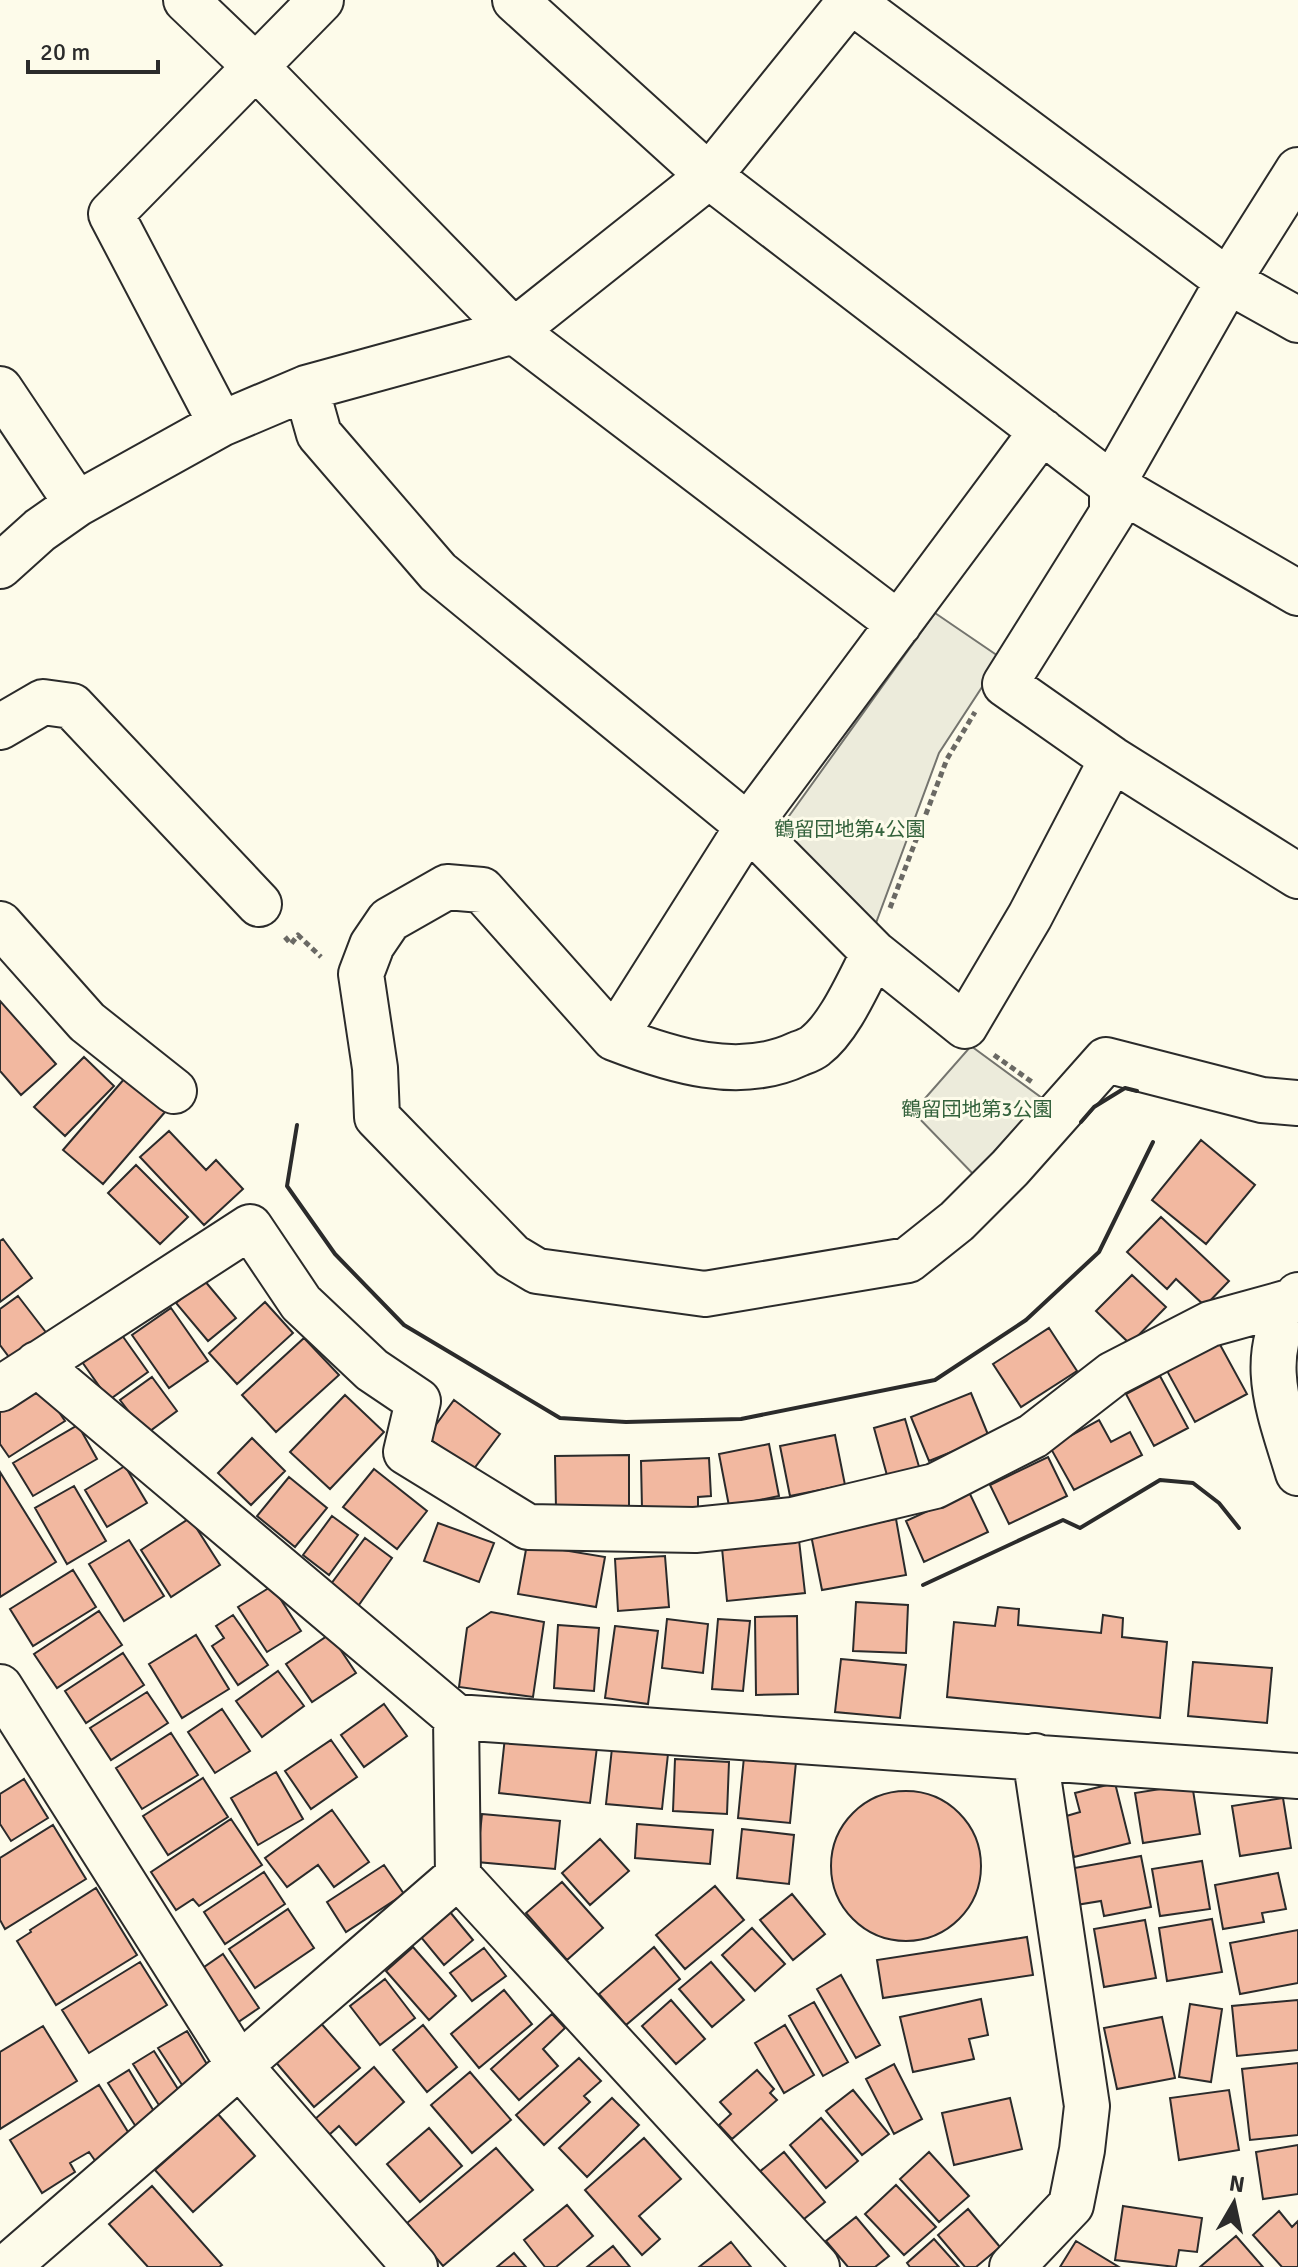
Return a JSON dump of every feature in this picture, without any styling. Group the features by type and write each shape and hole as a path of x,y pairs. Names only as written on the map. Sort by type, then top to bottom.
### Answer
{"street":[{"path":"186,0 256,67 514,331 899,624"},
{"path":"221,424 111,214 321,0"},
{"path":"515,0 709,176 1112,485 1298,593"},
{"path":"0,566 40,530 77,504 221,424 306,388 514,331 709,176 850,0 1228,281 1298,320"},
{"path":"1298,170 1228,281 1112,485 1112,513 1005,684 1112,759 1298,876"},
{"path":"306,388 319,434 438,572 748,826 874,953 965,1026 1030,916 1112,759"},
{"path":"0,389 77,504"},
{"path":"614,1038 748,826 1042,431"},
{"path":"0,727 43,702 72,706 259,904"},
{"path":"874,953 838,1019 815,1046 785,1060 757,1068 700,1065 614,1038 482,890 447,887 389,920 372,945 361,974 375,1068 377,1117 512,1256 537,1271 705,1294 908,1260 957,1221 1010,1168 1106,1060 1262,1100 1298,1103"},
{"path":"0,924 87,1022 174,1091"},
{"path":"0,1389 250,1227 301,1303 372,1370 418,1401 406,1452 528,1527 695,1530 793,1520 935,1486 1033,1436 1113,1374 1168,1345 1210,1324 1296,1298"},
{"path":"1296,1298 1281,1321 1273,1357 1273,1392 1298,1473"},
{"path":"37,1364 456,1717 1298,1776"},
{"path":"0,1687 239,2065 415,2267"},
{"path":"456,1717 458,1876 817,2267"},
{"path":"1012,2267 1071,2205 1087,2106 1035,1756"},
{"path":"16,2254 458,1876"}],"path":[{"path":"874,953 947,759 978,708 1005,684"},
{"path":"259,904 291,944 298,935 330,965 350,942 372,945"},
{"path":"965,1026 977,1043 1064,1105"}],"green space":[{"name":"鶴留団地第4公園","path":"935,613 1001,658 939,753 873,931 783,845 784,823"},
{"name":"鶴留団地第3公園","path":"971,1046 1046,1101 977,1178 913,1112"}],"building":[{"path":"0,1001 56,1064 21,1095 0,1071"},
{"path":"84,1057 114,1086 65,1136 34,1107"},
{"path":"125,1078 165,1112 103,1184 63,1150"},
{"path":"169,1131 206,1170 216,1160 243,1189 204,1225 140,1157"},
{"path":"1201,1140 1255,1185 1206,1244 1152,1200"},
{"path":"136,1165 188,1217 160,1244 108,1193"},
{"path":"1161,1217 1229,1281 1205,1306 1176,1279 1167,1289 1127,1252"},
{"path":"3,1239 32,1278 0,1302 0,1241"},
{"path":"1132,1275 1166,1307 1130,1344 1096,1311"},
{"path":"204,1280 236,1318 208,1341 176,1303"},
{"path":"18,1296 48,1335 12,1361 0,1345 0,1309"},
{"path":"265,1302 293,1333 237,1384 209,1353"},
{"path":"171,1308 208,1361 169,1388 132,1335"},
{"path":"1049,1328 1077,1371 1021,1407 993,1364"},
{"path":"119,1331 148,1372 109,1400 80,1359"},
{"path":"304,1338 339,1375 276,1432 242,1395"},
{"path":"1218,1341 1247,1394 1195,1422 1166,1369"},
{"path":"1160,1376 1188,1428 1154,1446 1126,1394"},
{"path":"152,1377 177,1411 146,1434 120,1400"},
{"path":"40,1384 65,1421 9,1457 0,1444 0,1411"},
{"path":"971,1393 989,1437 929,1461 911,1417"},
{"path":"345,1395 384,1432 330,1489 290,1452"},
{"path":"454,1400 500,1434 473,1470 427,1437"},
{"path":"905,1419 920,1470 888,1479 874,1428"},
{"path":"1099,1420 1111,1442 1130,1432 1142,1455 1074,1490 1050,1447"},
{"path":"78,1425 97,1459 33,1496 13,1463"},
{"path":"835,1435 845,1485 790,1496 780,1446"},
{"path":"252,1438 285,1471 251,1505 218,1473"},
{"path":"769,1444 779,1496 729,1506 719,1454"},
{"path":"629,1455 629,1508 556,1509 555,1456"},
{"path":"1048,1457 1067,1496 1009,1524 990,1485"},
{"path":"709,1458 711,1496 698,1497 698,1507 642,1509 641,1461"},
{"path":"125,1466 147,1503 107,1527 85,1490"},
{"path":"374,1469 427,1511 397,1549 343,1507"},
{"path":"0,1472 56,1562 0,1597"},
{"path":"289,1477 327,1508 295,1547 257,1516"},
{"path":"74,1486 106,1541 67,1564 35,1508"},
{"path":"969,1492 988,1532 924,1562 906,1521"},
{"path":"332,1516 358,1535 329,1575 303,1555"},
{"path":"190,1518 220,1565 171,1597 141,1550"},
{"path":"896,1519 906,1575 822,1590 811,1535"},
{"path":"438,1523 494,1543 479,1582 424,1561"},
{"path":"365,1538 392,1558 356,1609 328,1588"},
{"path":"129,1540 164,1596 124,1621 89,1564"},
{"path":"799,1540 805,1593 727,1601 722,1548"},
{"path":"527,1544 605,1557 596,1607 518,1594"},
{"path":"665,1556 669,1607 618,1611 615,1559"},
{"path":"73,1570 96,1607 33,1646 10,1609"},
{"path":"272,1586 301,1631 267,1652 238,1607"},
{"path":"856,1602 908,1605 906,1653 853,1651"},
{"path":"998,1607 1019,1609 1018,1625 1101,1633 1103,1615 1123,1618 1122,1637 1167,1642 1160,1718 947,1697 954,1622 995,1626"},
{"path":"99,1611 122,1645 57,1688 34,1654"},
{"path":"491,1612 544,1622 533,1697 459,1687 467,1628"},
{"path":"233,1615 268,1665 238,1685 212,1646 224,1638 216,1626"},
{"path":"797,1616 798,1694 756,1695 755,1617"},
{"path":"667,1619 708,1624 703,1673 662,1668"},
{"path":"718,1619 750,1621 743,1691 712,1689"},
{"path":"558,1625 599,1628 594,1691 554,1688"},
{"path":"615,1626 658,1631 648,1704 605,1698"},
{"path":"330,1634 356,1673 312,1702 286,1664"},
{"path":"196,1635 229,1689 182,1718 149,1664"},
{"path":"123,1653 144,1685 86,1723 65,1691"},
{"path":"841,1659 906,1665 900,1718 835,1712"},
{"path":"1193,1662 1272,1668 1267,1723 1188,1716"},
{"path":"278,1671 304,1706 262,1737 236,1701"},
{"path":"147,1692 168,1723 111,1760 90,1728"},
{"path":"384,1704 407,1736 364,1767 341,1735"},
{"path":"222,1709 250,1751 215,1773 188,1732"},
{"path":"171,1733 198,1775 142,1809 116,1768"},
{"path":"505,1737 597,1747 590,1803 499,1793"},
{"path":"331,1740 357,1777 311,1809 285,1771"},
{"path":"612,1748 668,1754 662,1809 606,1804"},
{"path":"744,1757 796,1762 790,1823 738,1818"},
{"path":"675,1759 729,1762 727,1814 673,1811"},
{"path":"276,1772 303,1819 258,1845 231,1798"},
{"path":"203,1778 228,1817 168,1855 143,1816"},
{"path":"24,1779 48,1818 11,1841 0,1824 0,1794"},
{"path":"1115,1783 1130,1843 1074,1857 1063,1817 1080,1812 1075,1793"},
{"path":"1192,1784 1200,1834 1143,1843 1135,1793"},
{"path":"906,1791 935,1796 959,1813 976,1837 981,1866 976,1895 959,1919 935,1936 906,1941 877,1936 853,1919 836,1895 831,1866 836,1837 853,1813 877,1796"},
{"path":"1283,1798 1291,1848 1240,1856 1232,1806"},
{"path":"332,1810 369,1862 334,1887 318,1865 287,1887 265,1858"},
{"path":"482,1814 560,1821 555,1869 477,1862"},
{"path":"231,1819 262,1865 199,1906 193,1899 176,1910 151,1872"},
{"path":"637,1824 713,1830 710,1864 635,1858"},
{"path":"53,1825 86,1879 5,1929 0,1920 0,1858"},
{"path":"742,1829 794,1835 789,1884 737,1878"},
{"path":"600,1839 629,1871 590,1905 562,1873"},
{"path":"1141,1856 1151,1907 1104,1916 1101,1901 1076,1905 1069,1869"},
{"path":"1202,1861 1210,1909 1160,1916 1152,1869"},
{"path":"384,1865 404,1894 346,1932 327,1902"},
{"path":"264,1872 285,1904 225,1944 204,1912"},
{"path":"1278,1873 1286,1909 1262,1913 1264,1922 1223,1929 1215,1885"},
{"path":"562,1882 603,1928 567,1960 526,1913"},
{"path":"715,1886 744,1920 685,1969 656,1935"},
{"path":"96,1888 137,1955 56,2005 17,1941"},
{"path":"792,1894 825,1934 793,1960 760,1920"},
{"path":"288,1909 314,1948 255,1988 229,1949"},
{"path":"450,1912 473,1940 444,1965 420,1936"},
{"path":"1212,1919 1222,1972 1167,1981 1159,1928"},
{"path":"1145,1920 1156,1978 1104,1987 1094,1929"},
{"path":"752,1928 785,1964 755,1991 722,1955"},
{"path":"1298,1930 1298,1983 1240,1994 1230,1943"},
{"path":"1027,1937 1033,1975 883,1998 877,1960"},
{"path":"413,1947 456,1996 429,2020 386,1971"},
{"path":"654,1947 680,1979 626,2025 599,1994"},
{"path":"484,1948 506,1976 472,2001 450,1973"},
{"path":"223,1954 259,2008 231,2027 194,1974"},
{"path":"140,1962 167,2005 89,2053 62,2010"},
{"path":"711,1962 744,2000 712,2027 679,1989"},
{"path":"841,1975 880,2045 856,2058 817,1989"},
{"path":"385,1979 415,2018 380,2045 350,2006"},
{"path":"504,1990 532,2024 479,2068 451,2034"},
{"path":"981,1999 988,2035 969,2039 974,2059 913,2072 900,2017"},
{"path":"671,2000 705,2039 676,2064 642,2026"},
{"path":"1298,2000 1298,2050 1237,2056 1232,2006"},
{"path":"814,2002 848,2062 823,2076 789,2016"},
{"path":"1190,2004 1222,2009 1211,2082 1179,2077"},
{"path":"552,2014 565,2028 543,2049 558,2066 519,2100 491,2069"},
{"path":"1162,2017 1175,2078 1117,2089 1104,2028"},
{"path":"319,2021 360,2068 314,2107 274,2060"},
{"path":"423,2025 457,2067 427,2092 393,2050"},
{"path":"785,2025 814,2075 784,2093 755,2043"},
{"path":"43,2026 77,2081 0,2129 0,2052"},
{"path":"187,2031 211,2071 184,2088 158,2048"},
{"path":"154,2051 183,2097 162,2110 133,2064"},
{"path":"579,2058 601,2081 584,2096 590,2102 544,2145 516,2115"},
{"path":"1298,2063 1298,2135 1250,2140 1242,2069"},
{"path":"894,2064 922,2119 894,2134 866,2079"},
{"path":"374,2067 404,2102 356,2145 339,2126 320,2143 306,2127"},
{"path":"129,2070 158,2118 138,2130 108,2083"},
{"path":"757,2070 774,2089 770,2093 777,2100 732,2139 719,2125 731,2114 720,2102"},
{"path":"470,2072 511,2120 472,2153 431,2105"},
{"path":"99,2085 133,2140 96,2162 89,2152 70,2163 75,2172 42,2193 10,2140"},
{"path":"853,2090 889,2134 862,2155 826,2111"},
{"path":"1229,2090 1239,2150 1179,2160 1170,2098"},
{"path":"612,2098 639,2125 587,2177 559,2148"},
{"path":"1010,2098 1022,2149 954,2165 942,2113"},
{"path":"218,2114 255,2156 193,2212 155,2170"},
{"path":"821,2118 858,2161 826,2188 790,2145"},
{"path":"429,2128 462,2166 420,2202 387,2164"},
{"path":"644,2138 681,2179 639,2216 660,2239 642,2255 585,2190"},
{"path":"1298,2145 1298,2194 1263,2199 1256,2152"},
{"path":"496,2148 533,2190 443,2266 407,2223"},
{"path":"784,2152 825,2202 799,2223 758,2173"},
{"path":"929,2152 969,2196 939,2222 900,2179"},
{"path":"896,2185 936,2227 904,2255 865,2214"},
{"path":"152,2186 222,2265 148,2267 109,2224"},
{"path":"567,2205 593,2236 556,2267 545,2267 524,2240"},
{"path":"1123,2206 1202,2218 1197,2252 1179,2250 1176,2267 1115,2260"},
{"path":"968,2209 1000,2247 976,2267 965,2267 938,2235"},
{"path":"1279,2211 1292,2227 1298,2221 1298,2267 1282,2267 1253,2235"},
{"path":"856,2217 889,2256 875,2267 848,2267 826,2241"},
{"path":"1236,2236 1263,2267 1200,2267"},
{"path":"934,2239 959,2267 910,2267 907,2263"},
{"path":"1076,2241 1119,2267 1060,2267"},
{"path":"731,2242 751,2267 699,2267"},
{"path":"613,2246 630,2267 587,2267"},
{"path":"514,2253 526,2267 497,2267"}],"wall":[{"path":"1081,1122 1094,1107 1125,1088 1137,1091"},
{"path":"297,1125 287,1186 335,1254 404,1325 560,1418 626,1422 741,1419 935,1380 1026,1320 1099,1252 1153,1142"},
{"path":"923,1585 1063,1520 1080,1528 1160,1480 1193,1483 1219,1503 1239,1528"}]}
